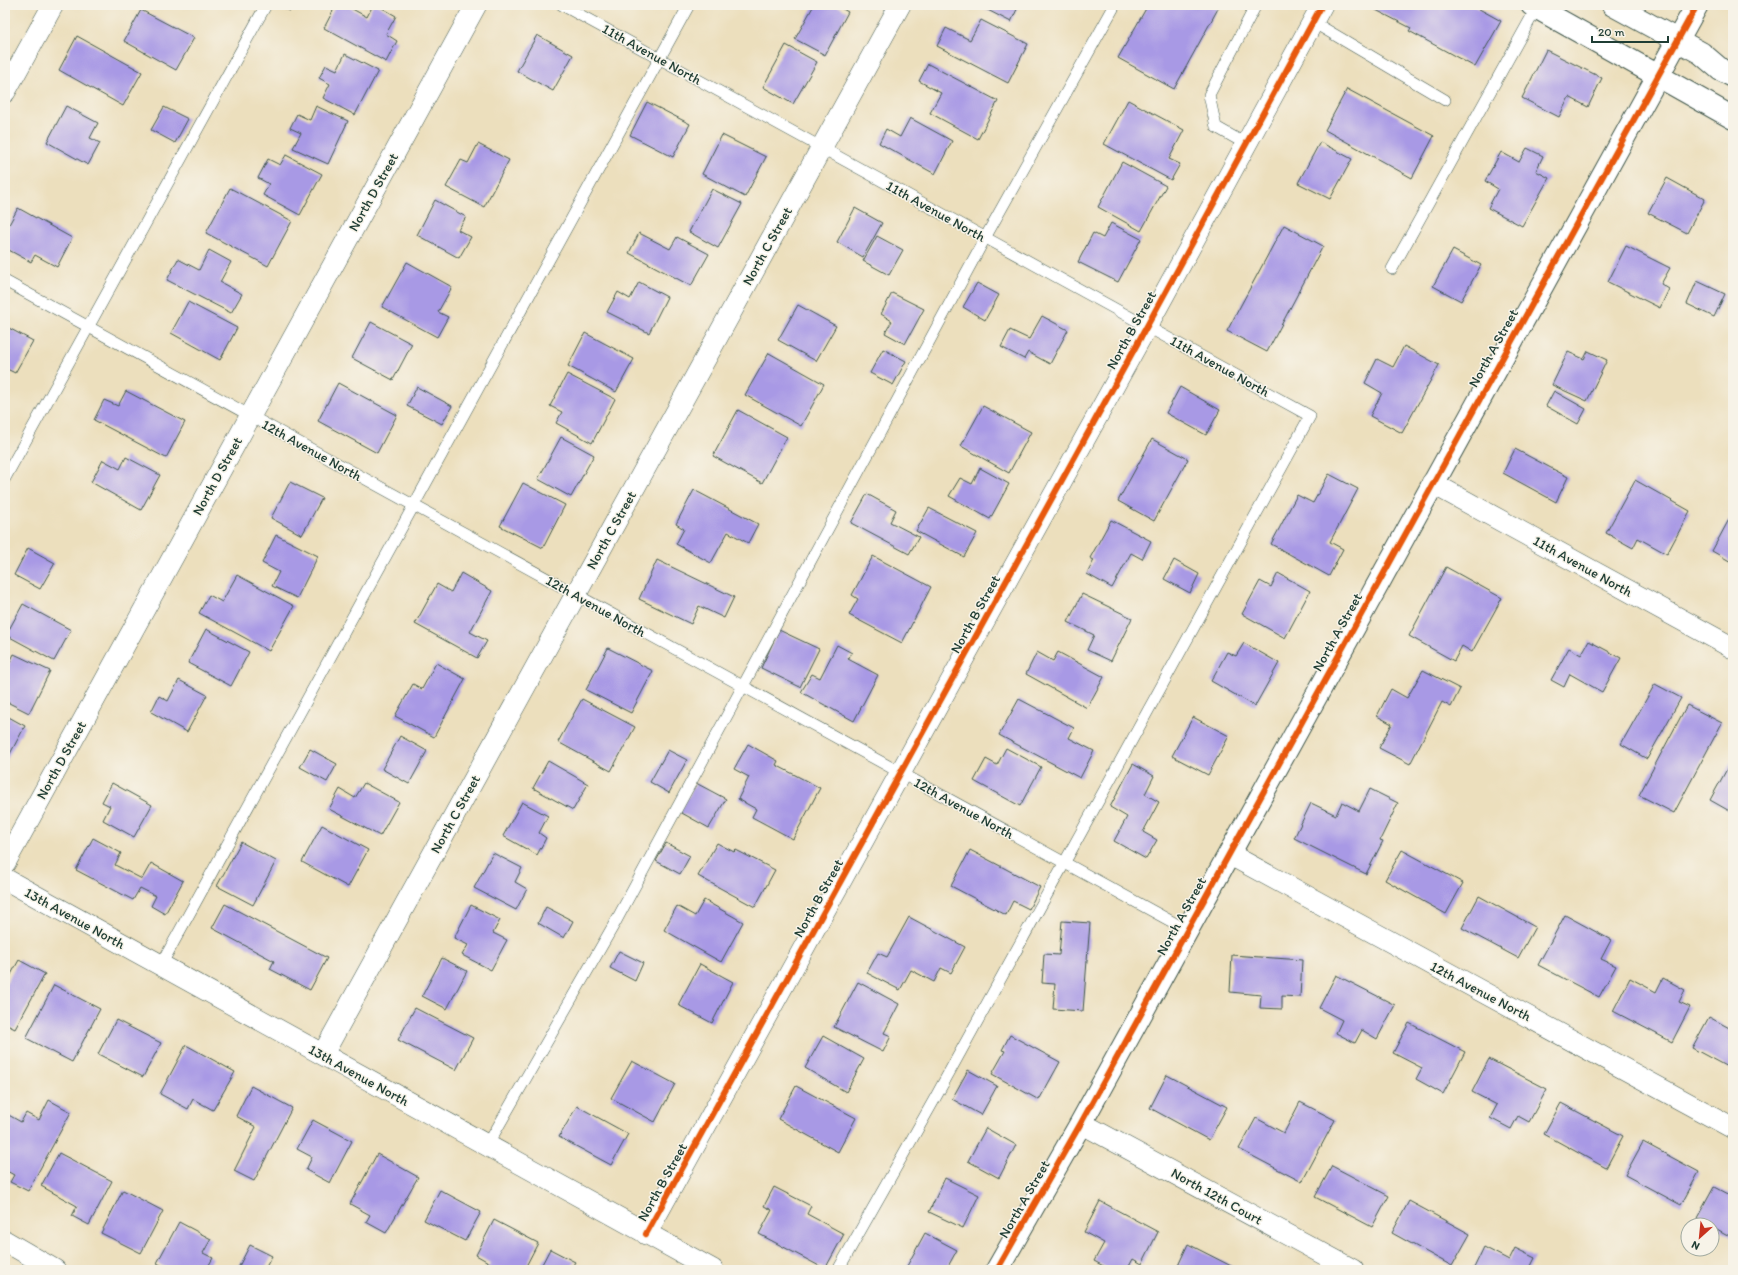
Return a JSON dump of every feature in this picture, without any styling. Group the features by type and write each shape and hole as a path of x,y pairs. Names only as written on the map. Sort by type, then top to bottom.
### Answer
{"street":[{"path":"5,92 53,5"},
{"name":"North D Street","path":"5,863 476,5"},
{"name":"North C Street","path":"323,1054 900,5"},
{"path":"1613,5 1701,53 1721,70 1733,76"},
{"name":"North A Street","path":"997,1270 1081,1123 1432,483 1697,5"},
{"path":"1535,6 1733,118"},
{"name":"North B Street","path":"646,1234 1147,326 1317,14"},
{"name":"11th Avenue North","path":"1432,483 1733,648"},
{"name":"12th Avenue North","path":"1229,854 1733,1128"},
{"name":"13th Avenue North","path":"5,879 713,1270"},
{"name":"North 12th Court","path":"1081,1123 1353,1270"},
{"path":"5,1241 55,1270"}],"lane":[{"path":"5,478 266,5"},
{"name":"11th Avenue North","path":"562,5 1310,416 1064,863"},
{"path":"161,965 689,5"},
{"path":"487,1146 616,921 985,238 1115,5"},
{"path":"1246,144 1216,127 1209,95 1256,5"},
{"path":"1392,268 1535,6"},
{"path":"1317,14 1444,100"},
{"name":"12th Avenue North","path":"5,281 1187,930"},
{"path":"838,1270 938,1093 1064,863"}],"building":[{"path":"293,5 290,11 280,6"},
{"path":"336,5 345,5 367,17 373,5 377,5 396,16 386,34 397,41 386,62 324,28"},
{"path":"814,5 836,5 848,12 825,55 795,39"},
{"path":"978,5 1019,5 1011,22"},
{"path":"1148,5 1220,5 1174,89 1118,58"},
{"path":"1376,5 1472,5 1501,21 1475,67 1409,31 1411,28 1374,9"},
{"path":"141,10 194,38 176,70 124,41"},
{"path":"981,20 1028,44 1008,83 937,46 946,28 970,40"},
{"path":"537,35 573,55 553,91 517,71"},
{"path":"77,36 142,72 123,106 59,70"},
{"path":"786,45 817,62 793,104 763,87"},
{"path":"1546,50 1602,78 1588,107 1569,97 1559,117 1522,98"},
{"path":"345,54 378,71 355,115 323,98 330,84 319,78 326,65 337,70"},
{"path":"928,64 998,101 978,139 930,113 941,93 919,81"},
{"path":"1347,89 1434,136 1412,178 1325,130"},
{"path":"1128,100 1184,130 1169,159 1180,164 1171,180 1104,144"},
{"path":"647,102 690,124 673,157 630,135"},
{"path":"66,106 98,123 90,138 100,143 88,165 47,142"},
{"path":"316,106 348,121 328,164 293,148 301,133 290,128 297,114 310,120"},
{"path":"164,107 188,119 175,143 151,130"},
{"path":"910,118 952,141 935,174 879,143 886,129 900,137"},
{"path":"722,135 766,157 745,197 702,174"},
{"path":"1320,142 1352,159 1330,199 1298,183"},
{"path":"478,144 509,160 484,207 446,187 461,160 468,163"},
{"path":"1527,148 1543,156 1536,171 1549,178 1522,226 1488,208 1498,189 1485,181 1501,152 1519,162"},
{"path":"286,155 322,174 300,215 263,195 269,184 258,178 268,159 280,165"},
{"path":"1122,162 1166,186 1141,231 1098,207"},
{"path":"1667,178 1705,199 1687,233 1648,213"},
{"path":"230,188 292,221 268,266 206,233"},
{"path":"712,189 742,204 718,248 689,232"},
{"path":"435,200 466,217 458,230 471,237 459,258 417,235"},
{"path":"18,208 72,238 57,267 35,255 31,262 5,248 5,232"},
{"path":"855,208 882,223 863,257 837,242"},
{"path":"1111,223 1141,239 1118,282 1078,262 1093,233 1103,238"},
{"path":"1284,225 1323,246 1267,352 1227,331"},
{"path":"639,233 670,249 677,237 709,254 691,286 629,253"},
{"path":"877,236 903,250 889,275 863,261"},
{"path":"1626,246 1670,268 1661,284 1669,289 1660,308 1608,282"},
{"path":"209,250 231,262 220,282 242,294 231,313 167,280 178,259 199,270"},
{"path":"1453,250 1481,265 1461,301 1433,286"},
{"path":"407,262 452,287 438,312 448,317 437,337 382,307"},
{"path":"1697,281 1725,294 1714,317 1687,304"},
{"path":"639,282 667,297 649,333 607,312 618,292 630,299"},
{"path":"977,283 999,295 985,320 963,307"},
{"path":"892,293 924,309 905,344 885,333 892,321 881,314"},
{"path":"188,302 237,328 220,360 171,333"},
{"path":"798,305 836,326 816,361 778,340"},
{"path":"1042,316 1068,330 1050,364 1028,352 1024,359 1001,347 1010,330 1029,339"},
{"path":"371,322 412,344 393,380 352,358"},
{"path":"5,326 33,341 15,373 5,368"},
{"path":"585,333 634,359 616,392 568,366"},
{"path":"1404,346 1439,365 1402,433 1370,416 1382,393 1365,383 1377,359 1393,367"},
{"path":"883,349 906,361 893,385 870,373"},
{"path":"1588,351 1607,360 1587,401 1552,385 1568,352 1584,359"},
{"path":"769,353 824,384 801,426 745,395"},
{"path":"567,374 615,399 592,443 556,423 562,412 550,406"},
{"path":"338,383 397,415 377,453 318,421"},
{"path":"417,387 452,406 442,424 407,406"},
{"path":"1180,387 1220,410 1206,435 1166,413"},
{"path":"126,391 185,422 166,458 94,420 104,400 118,406"},
{"path":"1554,391 1586,409 1578,424 1546,406"},
{"path":"983,406 1031,432 1009,473 961,446"},
{"path":"738,410 787,437 762,483 713,456"},
{"path":"561,437 594,455 571,497 538,479"},
{"path":"1152,439 1188,459 1154,521 1118,501"},
{"path":"1515,449 1568,477 1556,502 1503,473"},
{"path":"126,457 160,475 141,510 91,482 103,460 120,469"},
{"path":"980,468 1009,484 990,519 949,496 960,478 972,484"},
{"path":"1329,474 1358,489 1330,542 1343,549 1329,576 1271,544 1297,495 1313,503"},
{"path":"1635,480 1690,511 1667,554 1638,538 1633,548 1606,533"},
{"path":"290,482 322,498 302,535 271,518"},
{"path":"523,483 565,505 543,548 500,526"},
{"path":"694,490 758,524 748,543 728,532 711,563 676,544 684,529 676,524"},
{"path":"867,494 896,510 890,522 919,537 909,554 851,523"},
{"path":"929,508 977,533 964,557 916,531"},
{"path":"1733,512 1733,563 1712,551"},
{"path":"1111,520 1151,541 1142,559 1131,553 1112,588 1087,574 1094,560 1090,558"},
{"path":"276,535 318,556 297,598 272,586 279,572 262,563"},
{"path":"28,548 55,563 40,589 14,575"},
{"path":"873,556 931,587 902,643 849,615 858,599 852,595"},
{"path":"657,560 734,597 724,618 699,606 691,624 639,599"},
{"path":"1174,560 1199,574 1190,593 1164,579"},
{"path":"1446,567 1502,598 1472,652 1462,646 1454,661 1409,636"},
{"path":"461,573 492,591 470,632 487,641 477,658 415,624 437,584 451,592"},
{"path":"1278,573 1310,591 1285,638 1242,614 1260,581 1271,587"},
{"path":"237,575 294,606 269,651 199,613 209,595 222,602"},
{"path":"1082,594 1132,618 1111,661 1087,650 1094,635 1068,622"},
{"path":"23,604 71,630 54,661 6,635"},
{"path":"206,629 249,652 231,686 188,663"},
{"path":"779,630 819,649 800,687 761,668"},
{"path":"1589,641 1621,658 1602,692 1570,674 1564,687 1551,680 1569,648 1581,655"},
{"path":"1244,643 1279,663 1255,706 1211,681 1227,652 1236,656"},
{"path":"837,645 852,653 848,659 878,675 854,721 801,692 812,674 820,678"},
{"path":"608,648 653,671 631,713 586,690"},
{"path":"1037,652 1053,661 1058,652 1104,677 1087,708 1026,674"},
{"path":"14,654 50,671 29,713 5,701 5,672"},
{"path":"436,663 465,679 434,737 395,716 413,684 422,689"},
{"path":"1423,670 1460,689 1451,707 1442,702 1410,764 1379,748 1392,724 1377,716 1391,689 1407,698"},
{"path":"179,680 207,695 187,732 151,712 159,696 168,701"},
{"path":"1655,684 1681,698 1647,759 1621,744"},
{"path":"582,699 635,727 611,771 558,742"},
{"path":"1019,699 1074,728 1069,738 1094,751 1080,778 999,735"},
{"path":"1687,705 1722,723 1674,813 1639,795"},
{"path":"5,715 25,726 5,763"},
{"path":"1193,717 1229,736 1208,775 1172,756"},
{"path":"400,736 427,751 409,784 382,769"},
{"path":"748,744 778,761 776,765 820,788 793,839 752,817 756,809 738,799 749,777 734,769"},
{"path":"1006,748 1041,767 1020,806 974,781 986,759 997,765"},
{"path":"310,749 337,764 327,782 300,767"},
{"path":"668,750 687,760 669,793 650,782"},
{"path":"1733,758 1733,813 1710,800"},
{"path":"548,761 588,784 573,810 533,788"},
{"path":"1133,764 1154,776 1145,794 1159,802 1143,832 1157,840 1146,859 1114,841 1127,817 1110,807"},
{"path":"112,783 152,805 134,837 103,820 110,806 102,802"},
{"path":"364,783 399,802 380,836 329,809 340,789 355,798"},
{"path":"696,783 726,799 709,828 680,812"},
{"path":"1370,789 1398,803 1380,840 1383,841 1366,874 1294,838 1311,803 1336,815 1342,802 1359,811"},
{"path":"522,802 548,816 539,833 546,838 537,855 503,836"},
{"path":"322,825 368,850 348,887 302,862"},
{"path":"93,838 121,853 115,865 142,879 151,863 183,881 165,914 151,906 156,896 140,888 133,900 76,870"},
{"path":"241,842 276,861 253,905 217,886"},
{"path":"666,843 690,856 680,874 656,861"},
{"path":"717,843 734,852 736,850 775,870 755,907 698,876"},
{"path":"970,850 1040,887 1029,909 1013,901 1006,915 951,886"},
{"path":"1402,850 1463,883 1446,914 1385,880"},
{"path":"493,853 522,868 515,882 527,889 516,910 474,888"},
{"path":"1479,896 1535,927 1518,958 1462,928"},
{"path":"704,900 743,922 721,962 664,930 677,906 695,916"},
{"path":"225,904 327,958 310,990 270,969 274,961 212,928"},
{"path":"471,905 500,920 493,933 507,940 491,970 462,955 468,945 454,938"},
{"path":"546,907 573,921 564,938 538,923"},
{"path":"1565,915 1611,940 1601,959 1616,966 1599,997 1538,965"},
{"path":"909,917 965,947 951,973 941,968 934,982 911,970 900,990 867,973 878,953 887,957"},
{"path":"1062,921 1090,923 1083,1011 1053,1009 1055,984 1042,983 1044,954 1059,955"},
{"path":"619,951 643,963 635,981 610,968"},
{"path":"1232,955 1302,960 1300,997 1282,996 1282,1009 1260,1008 1261,995 1230,992"},
{"path":"442,958 467,971 447,1009 422,996"},
{"path":"19,960 45,974 15,1029 5,1024 5,985"},
{"path":"700,964 733,982 712,1023 678,1005"},
{"path":"1336,975 1395,1005 1377,1039 1362,1030 1355,1043 1336,1033 1342,1020 1319,1008"},
{"path":"1630,978 1656,992 1663,978 1685,990 1679,1002 1690,1007 1672,1042 1613,1011"},
{"path":"858,982 899,1004 884,1033 891,1036 883,1052 834,1027"},
{"path":"54,985 100,1009 72,1062 26,1038"},
{"path":"415,1008 473,1038 456,1070 398,1040"},
{"path":"1709,1017 1733,1030 1733,1070 1692,1048"},
{"path":"116,1020 161,1043 143,1077 98,1054"},
{"path":"1409,1023 1465,1052 1443,1094 1416,1079 1422,1068 1393,1053"},
{"path":"1010,1035 1060,1062 1039,1100 992,1074 1005,1051 1002,1050"},
{"path":"823,1036 864,1059 846,1092 805,1068"},
{"path":"186,1045 235,1072 213,1110 193,1099 188,1109 160,1094"},
{"path":"1489,1059 1547,1089 1529,1122 1518,1116 1511,1129 1490,1118 1497,1105 1472,1092"},
{"path":"632,1061 675,1084 655,1122 611,1098"},
{"path":"968,1070 997,1086 981,1115 952,1099"},
{"path":"1167,1075 1227,1107 1209,1140 1150,1108"},
{"path":"251,1086 292,1108 254,1181 234,1171 256,1127 236,1116"},
{"path":"796,1086 856,1118 838,1152 778,1119"},
{"path":"49,1100 71,1112 28,1191 10,1182 14,1175 5,1170 5,1113 21,1122 26,1113 39,1120"},
{"path":"1300,1102 1335,1120 1302,1182 1239,1149 1256,1118 1284,1133"},
{"path":"1561,1103 1623,1136 1606,1168 1544,1134"},
{"path":"577,1106 628,1134 611,1165 559,1137"},
{"path":"313,1120 352,1141 330,1183 306,1170 312,1157 297,1149"},
{"path":"986,1128 1016,1145 999,1178 968,1161"},
{"path":"1643,1142 1699,1172 1681,1205 1625,1175"},
{"path":"59,1153 112,1181 89,1225 72,1216 77,1206 41,1186"},
{"path":"377,1154 418,1177 386,1233 366,1222 370,1215 350,1204"},
{"path":"1332,1166 1389,1196 1372,1227 1315,1197"},
{"path":"945,1178 979,1195 963,1228 929,1212"},
{"path":"774,1187 811,1206 807,1214 844,1234 825,1269 759,1234 772,1210 764,1206"},
{"path":"1714,1187 1733,1197 1733,1238 1720,1231 1720,1217 1698,1217"},
{"path":"123,1190 163,1211 141,1253 101,1233"},
{"path":"440,1190 481,1212 465,1241 424,1220"},
{"path":"1100,1201 1158,1232 1142,1264 1133,1259 1127,1270 1111,1270 1094,1261 1104,1243 1084,1232"},
{"path":"1409,1201 1470,1234 1452,1266 1392,1233"},
{"path":"494,1220 538,1243 524,1270 487,1270 490,1263 476,1255"},
{"path":"179,1222 211,1239 203,1253 213,1258 206,1270 170,1270 157,1263"},
{"path":"925,1233 957,1250 946,1270 913,1270 907,1266"},
{"path":"1188,1244 1239,1270 1176,1270"},
{"path":"250,1245 272,1256 266,1267 272,1270 237,1270"},
{"path":"1484,1247 1509,1260 1515,1248 1535,1258 1529,1270 1473,1270"},
{"path":"550,1249 575,1262 570,1270 539,1270"}],"cycle path":[{"path":"646,1234 1147,326 1322,5"},
{"path":"997,1270 1081,1123 1697,5"}]}
